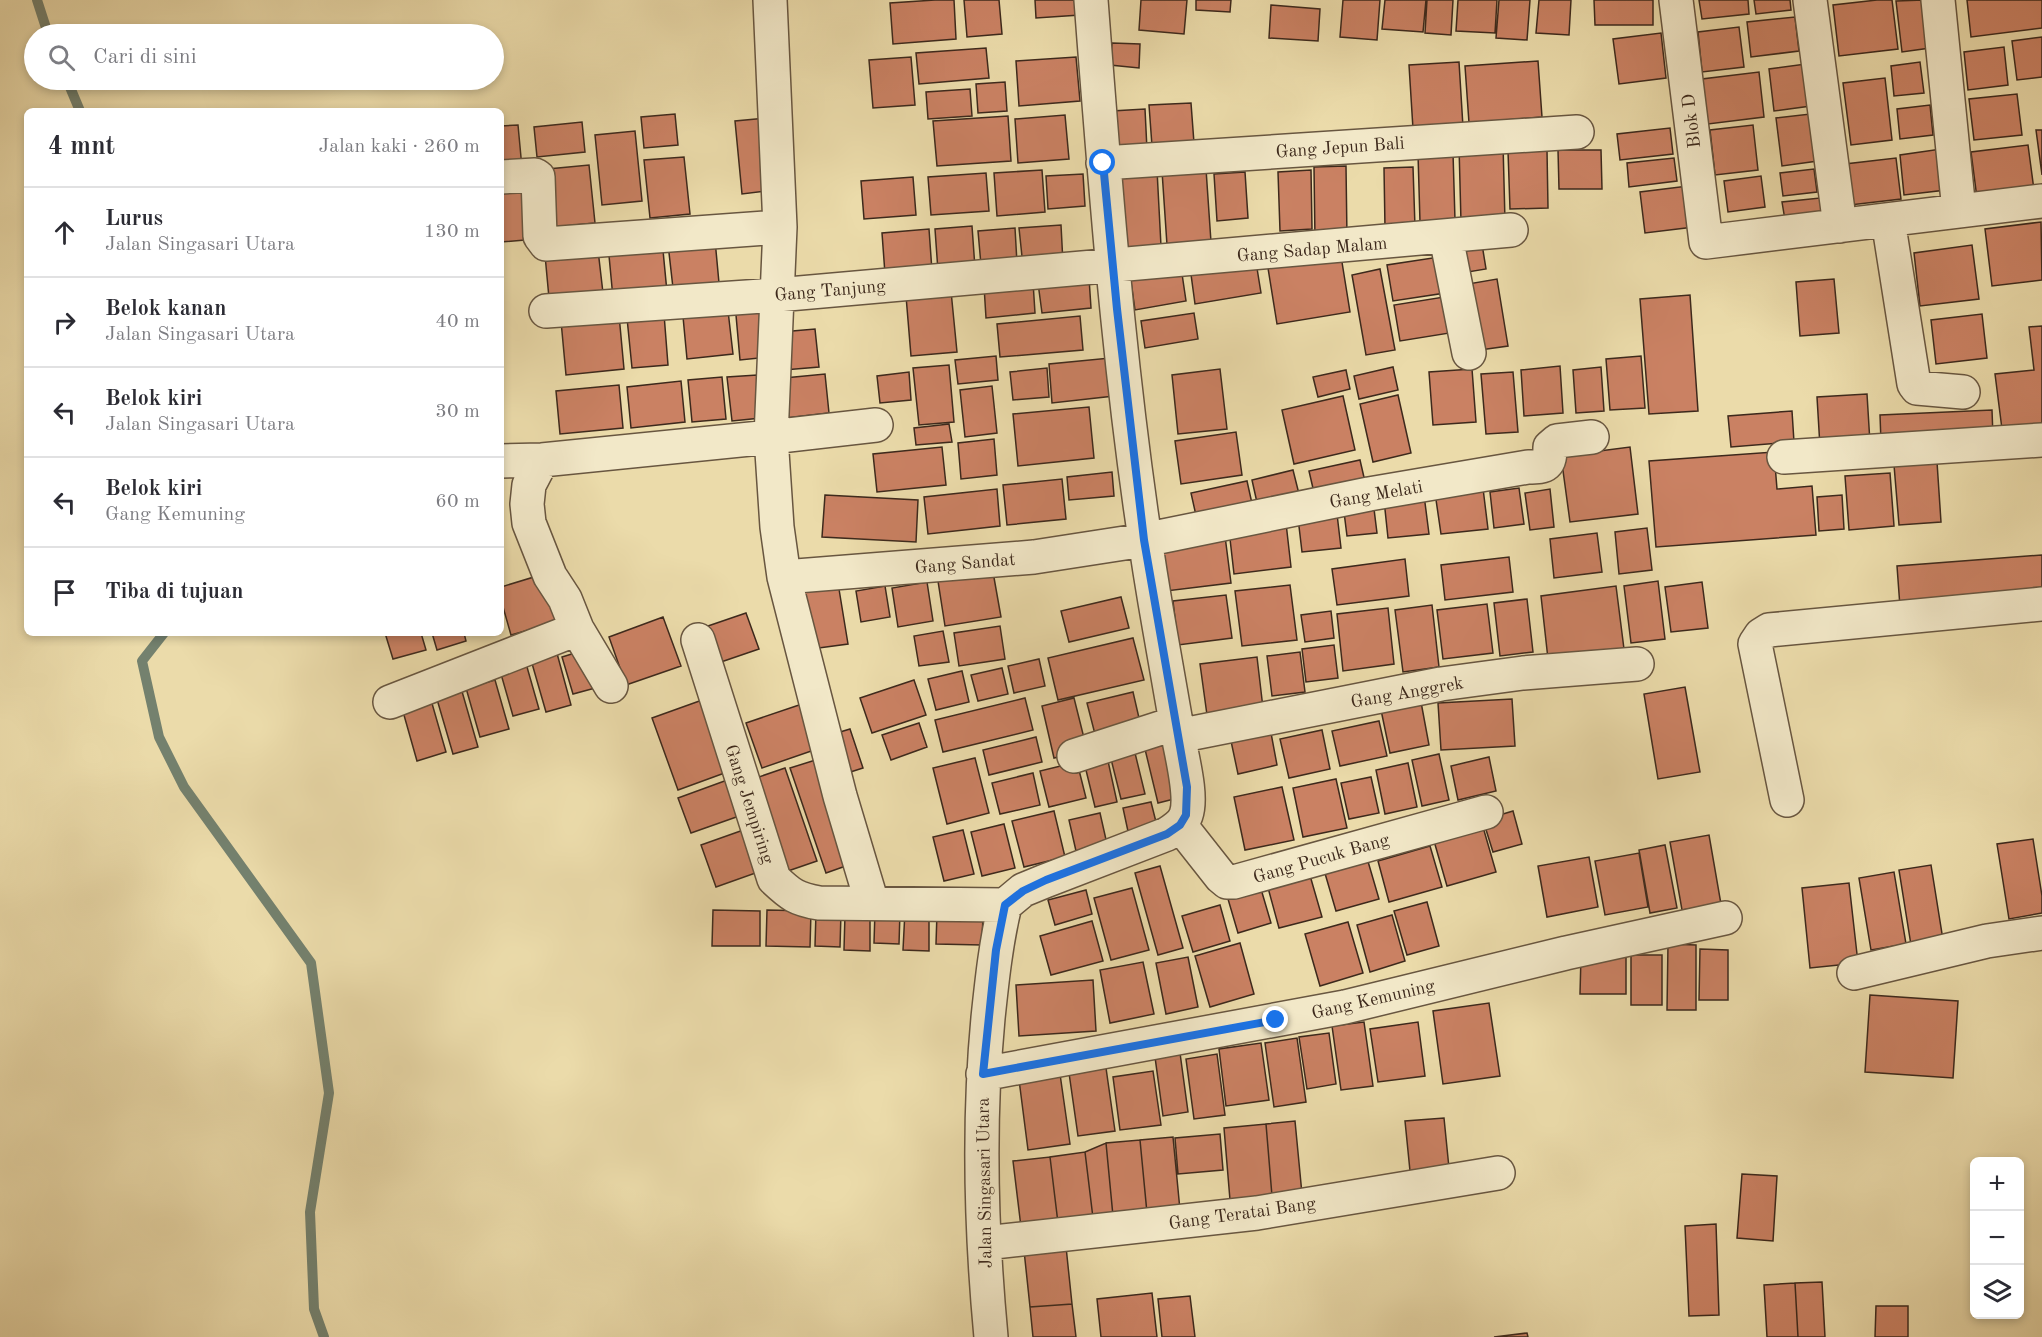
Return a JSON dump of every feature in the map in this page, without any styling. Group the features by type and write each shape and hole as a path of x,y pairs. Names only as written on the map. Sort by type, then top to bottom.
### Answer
{"street":[{"path":"770,0 780,227 771,437 777,527 784,577 840,796 872,903"},
{"path":"1005,905 1031,887 1167,834 1180,825 1186,815 1188,805 1184,766 1144,540 1113,266 1091,0"},
{"name":"Blok D","path":"1676,0 1706,242 1840,226"},
{"path":"1810,0 1840,226 2042,201"},
{"path":"1938,0 1959,211"},
{"name":"Gang Jepun Bali","path":"1103,163 1577,132"},
{"path":"504,177 535,175 538,177 540,236 546,244 780,227"},
{"path":"1888,220 1914,384 1917,388 1963,392"},
{"name":"Gang Sadap Malam","path":"1113,266 1511,230"},
{"path":"1446,237 1470,352"},
{"name":"Gang Tanjung","path":"546,311 777,295 1113,266"},
{"path":"504,461 542,460 876,425"},
{"name":"Gang Melati","path":"1144,540 1369,494 1539,467 1546,465 1550,459 1550,447 1557,441 1592,437"},
{"path":"1784,457 2042,440"},
{"path":"542,460 529,485 527,504 529,523 550,576 566,599 577,629 611,686"},
{"name":"Gang Sandat","path":"784,577 1034,557 1144,540"},
{"path":"1787,800 1755,644 1761,634 1769,630 2042,604"},
{"path":"390,702 577,629"},
{"name":"Gang Jempiring","path":"698,640 774,879 791,895 819,903 1005,905"},
{"name":"Gang Anggrek","path":"1074,756 1177,729 1441,684 1523,673 1637,664"},
{"name":"Gang Pucuk Bang","path":"1180,825 1221,877 1227,882 1234,882 1486,812"},
{"name":"Jalan Singasari Utara","path":"992,1337 984,1243 981,1156 983,1074 996,950 1005,905"},
{"name":"Gang Kemuning","path":"983,1074 1345,1007 1566,953 1725,918"},
{"path":"1854,973 1987,941 2042,933"},
{"name":"Gang Teratai Bang","path":"984,1243 1257,1213 1498,1173"}],"building":[{"path":"954,0 956,39 893,44 890,3"},
{"path":"964,0 999,0 1002,34 967,37"},
{"path":"1035,0 1078,0 1080,15 1036,18"},
{"path":"1141,0 1187,0 1184,34 1139,30"},
{"path":"1196,0 1231,0 1230,12 1196,10"},
{"path":"1343,0 1380,0 1377,40 1340,37"},
{"path":"1385,0 1426,0 1423,32 1382,29"},
{"path":"1427,0 1453,0 1451,35 1425,33"},
{"path":"1458,0 1497,0 1495,33 1456,31"},
{"path":"1499,0 1530,0 1527,40 1496,38"},
{"path":"1539,0 1571,0 1569,35 1536,33"},
{"path":"1594,0 1653,0 1653,25 1595,25"},
{"path":"1699,0 1748,0 1749,14 1702,19"},
{"path":"1754,0 1790,0 1791,10 1756,14"},
{"path":"1892,0 1898,49 1839,56 1833,5"},
{"path":"1924,0 1930,48 1902,52 1896,1"},
{"path":"1967,0 2042,0 2042,28 1971,37"},
{"path":"1271,5 1320,9 1318,41 1269,38"},
{"path":"1795,17 1799,51 1751,57 1747,22"},
{"path":"1739,27 1744,67 1702,72 1698,32"},
{"path":"1661,33 1666,78 1619,84 1613,39"},
{"path":"2042,37 2042,77 2017,80 2012,41"},
{"path":"1112,43 1140,44 1139,68 1110,65"},
{"path":"2004,47 2008,85 1968,90 1964,52"},
{"path":"986,48 989,78 919,84 916,53"},
{"path":"911,57 915,105 873,108 869,60"},
{"path":"1076,57 1080,101 1019,106 1016,61"},
{"path":"1538,61 1542,117 1469,123 1465,66"},
{"path":"1459,62 1463,127 1413,129 1409,65"},
{"path":"1920,62 1924,93 1894,96 1891,66"},
{"path":"1813,63 1818,105 1774,111 1769,69"},
{"path":"1759,72 1764,117 1708,124 1702,79"},
{"path":"1885,78 1892,140 1851,145 1843,83"},
{"path":"1005,82 1007,111 978,113 976,84"},
{"path":"970,89 972,116 928,119 926,92"},
{"path":"2017,94 2022,135 1974,140 1969,99"},
{"path":"1191,103 1194,143 1152,146 1149,105"},
{"path":"1930,105 1933,135 1900,139 1897,109"},
{"path":"1145,109 1147,150 1114,152 1112,111"},
{"path":"1819,113 1825,160 1782,166 1776,118"},
{"path":"675,114 678,145 644,148 641,117"},
{"path":"1065,115 1069,159 1018,163 1015,119"},
{"path":"1008,116 1011,161 937,166 933,121"},
{"path":"768,118 775,190 742,194 735,121"},
{"path":"582,122 585,152 537,157 534,127"},
{"path":"518,125 522,168 504,170 504,126"},
{"path":"1753,125 1758,170 1715,175 1710,130"},
{"path":"1670,128 1673,154 1620,160 1617,134"},
{"path":"2036,130 2042,130 2042,175"},
{"path":"635,131 642,201 602,205 595,135"},
{"path":"1503,144 1505,221 1461,222 1459,146"},
{"path":"2028,145 2034,190 1977,198 1971,152"},
{"path":"1941,149 1946,190 1904,195 1900,155"},
{"path":"1547,150 1548,208 1510,209 1508,151"},
{"path":"1558,150 1601,150 1602,189 1559,189"},
{"path":"1453,153 1455,220 1420,222 1418,154"},
{"path":"684,157 690,214 650,218 644,160"},
{"path":"1674,158 1677,181 1629,187 1627,163"},
{"path":"1896,158 1901,199 1850,205 1845,164"},
{"path":"589,165 595,223 554,227 548,169"},
{"path":"1346,166 1347,238 1315,240 1314,167"},
{"path":"1413,167 1415,227 1385,228 1384,168"},
{"path":"1206,169 1211,242 1167,245 1162,171"},
{"path":"1814,169 1817,192 1783,196 1780,173"},
{"path":"1042,170 1045,212 997,216 994,173"},
{"path":"1157,170 1161,246 1118,249 1113,173"},
{"path":"1311,170 1312,229 1280,231 1278,172"},
{"path":"1245,172 1248,218 1217,221 1214,174"},
{"path":"986,173 989,211 931,215 928,177"},
{"path":"1083,174 1085,206 1048,209 1046,176"},
{"path":"1761,176 1765,207 1728,212 1724,181"},
{"path":"913,177 916,215 864,219 861,181"},
{"path":"1696,185 1702,226 1645,233 1640,192"},
{"path":"531,187 536,239 504,242 504,190"},
{"path":"1820,198 1822,215 1785,220 1782,202"},
{"path":"2041,222 2042,280 1992,286 1985,229"},
{"path":"1061,225 1063,263 1023,266 1019,228"},
{"path":"972,226 975,268 938,271 935,229"},
{"path":"1015,228 1017,263 981,265 978,231"},
{"path":"929,229 932,271 885,274 882,233"},
{"path":"1481,238 1486,269 1456,274 1451,243"},
{"path":"662,240 667,292 613,298 608,245"},
{"path":"715,240 719,283 673,288 668,244"},
{"path":"1972,245 1979,299 1920,306 1914,253"},
{"path":"598,250 603,293 549,298 545,255"},
{"path":"1255,256 1261,293 1195,304 1190,267"},
{"path":"1341,256 1350,312 1277,324 1268,268"},
{"path":"1439,257 1445,293 1393,301 1387,265"},
{"path":"1181,267 1186,301 1135,310 1130,275"},
{"path":"1380,269 1395,350 1366,355 1352,275"},
{"path":"1089,278 1091,308 1042,313 1038,283"},
{"path":"1497,279 1508,346 1473,351 1462,285"},
{"path":"1834,279 1839,333 1800,336 1796,282"},
{"path":"1033,282 1035,313 986,318 984,286"},
{"path":"951,291 957,352 911,356 906,296"},
{"path":"1690,295 1698,411 1649,414 1640,299"},
{"path":"1450,296 1456,332 1400,341 1394,305"},
{"path":"727,302 733,354 687,359 682,306"},
{"path":"764,302 770,357 740,360 735,304"},
{"path":"1194,313 1198,339 1145,348 1141,321"},
{"path":"664,314 668,365 632,368 627,318"},
{"path":"1982,314 1987,358 1936,364 1931,320"},
{"path":"619,315 624,369 566,375 561,321"},
{"path":"1080,316 1083,350 1000,357 997,324"},
{"path":"2042,326 2042,432 2003,437 1995,374 2034,370 2029,327"},
{"path":"815,329 819,367 784,370 781,332"},
{"path":"996,356 998,380 958,384 955,360"},
{"path":"1641,356 1645,408 1610,410 1606,359"},
{"path":"1110,358 1114,396 1052,403 1049,364"},
{"path":"949,365 954,422 919,425 913,368"},
{"path":"1560,366 1563,413 1524,416 1521,370"},
{"path":"1393,367 1398,390 1359,399 1354,376"},
{"path":"1601,367 1604,411 1576,413 1573,370"},
{"path":"1047,368 1049,397 1013,400 1010,372"},
{"path":"1220,369 1227,429 1178,434 1172,375"},
{"path":"1472,369 1476,422 1433,425 1429,372"},
{"path":"1346,370 1350,389 1318,397 1313,377"},
{"path":"909,372 911,400 880,403 877,376"},
{"path":"1513,372 1518,432 1486,434 1481,374"},
{"path":"825,374 829,413 778,419 774,379"},
{"path":"757,375 761,418 732,421 727,377"},
{"path":"722,377 726,419 692,422 688,380"},
{"path":"681,381 685,422 631,428 627,387"},
{"path":"619,385 623,428 560,434 556,391"},
{"path":"992,386 997,433 965,437 960,390"},
{"path":"1867,394 1870,443 1820,447 1817,397"},
{"path":"1398,395 1411,453 1373,462 1360,404"},
{"path":"1343,396 1355,450 1294,464 1282,410"},
{"path":"1089,407 1094,458 1018,466 1013,414"},
{"path":"1992,410 1993,437 1881,442 1880,415"},
{"path":"1792,411 1794,442 1731,447 1728,416"},
{"path":"949,424 952,442 916,445 914,428"},
{"path":"1236,432 1242,475 1181,484 1175,441"},
{"path":"994,439 997,475 961,479 958,443"},
{"path":"942,447 946,485 877,492 873,454"},
{"path":"1630,447 1638,514 1570,522 1561,456"},
{"path":"1774,452 1777,489 1812,486 1816,535 1656,547 1649,461"},
{"path":"1360,460 1366,486 1315,497 1309,471"},
{"path":"1937,462 1941,522 1899,525 1894,465"},
{"path":"1293,470 1300,498 1258,507 1252,480"},
{"path":"1112,472 1114,496 1069,500 1067,477"},
{"path":"1890,473 1894,526 1849,530 1845,476"},
{"path":"1062,479 1066,519 1007,525 1003,485"},
{"path":"1482,480 1488,529 1441,534 1434,486"},
{"path":"1247,481 1253,508 1197,520 1191,493"},
{"path":"1519,488 1524,524 1494,528 1490,492"},
{"path":"997,489 1000,526 928,534 924,497"},
{"path":"1550,489 1554,527 1530,530 1525,493"},
{"path":"825,495 918,500 916,542 822,537"},
{"path":"1424,495 1429,534 1388,538 1384,500"},
{"path":"1842,495 1844,529 1819,531 1817,497"},
{"path":"1373,501 1377,533 1347,536 1343,504"},
{"path":"1337,514 1341,548 1302,552 1298,518"},
{"path":"1286,523 1291,567 1234,574 1229,530"},
{"path":"1647,528 1652,570 1619,574 1615,532"},
{"path":"1597,533 1602,572 1554,578 1550,539"},
{"path":"1225,536 1231,583 1166,591 1160,544"},
{"path":"2042,555 2042,596 1900,607 1897,566"},
{"path":"1509,557 1513,592 1445,600 1441,565"},
{"path":"1405,559 1409,596 1337,605 1332,569"},
{"path":"993,572 1001,617 945,626 938,581"},
{"path":"547,573 561,621 511,635 504,610 504,586"},
{"path":"1658,581 1665,639 1631,643 1624,586"},
{"path":"927,582 933,621 898,627 892,588"},
{"path":"1702,582 1708,628 1671,632 1665,587"},
{"path":"838,583 848,644 804,650 795,589"},
{"path":"1290,585 1297,640 1242,646 1235,591"},
{"path":"885,586 890,617 861,622 856,591"},
{"path":"1616,586 1624,649 1548,659 1541,596"},
{"path":"1226,595 1232,638 1178,645 1173,601"},
{"path":"1121,597 1129,628 1069,642 1061,611"},
{"path":"1527,599 1533,652 1500,656 1494,603"},
{"path":"1487,604 1493,653 1443,659 1437,610"},
{"path":"1432,605 1439,667 1403,672 1395,610"},
{"path":"1388,608 1394,664 1343,671 1337,614"},
{"path":"1331,611 1334,638 1305,642 1301,615"},
{"path":"746,613 759,649 718,663 705,627"},
{"path":"663,617 681,666 626,685 609,637"},
{"path":"1000,626 1005,659 959,666 954,633"},
{"path":"943,631 949,662 919,666 914,636"},
{"path":"386,636 422,636 426,650 393,659"},
{"path":"433,636 465,636 466,641 437,650"},
{"path":"1133,638 1144,680 1058,700 1048,658"},
{"path":"1334,645 1338,678 1306,682 1302,649"},
{"path":"555,646 571,705 546,712 529,653"},
{"path":"588,649 599,687 573,694 562,657"},
{"path":"1300,652 1305,692 1272,696 1267,656"},
{"path":"1257,657 1263,708 1207,715 1200,664"},
{"path":"1039,659 1045,686 1014,693 1008,666"},
{"path":"525,660 539,709 513,716 499,667"},
{"path":"1002,668 1008,694 978,701 971,675"},
{"path":"962,671 969,702 936,710 928,679"},
{"path":"495,680 509,729 480,737 466,688"},
{"path":"914,680 926,715 872,733 860,698"},
{"path":"459,681 478,747 453,754 434,689"},
{"path":"1685,687 1700,772 1658,779 1644,694"},
{"path":"1133,692 1142,731 1097,742 1087,703"},
{"path":"429,693 446,752 417,761 400,701"},
{"path":"1025,698 1033,730 943,752 935,720"},
{"path":"1074,698 1087,750 1054,758 1042,706"},
{"path":"705,699 730,771 678,790 652,718"},
{"path":"1512,699 1515,746 1441,750 1438,703"},
{"path":"1421,702 1429,745 1390,753 1381,710"},
{"path":"805,703 820,748 762,768 746,723"},
{"path":"1379,721 1387,756 1340,766 1332,731"},
{"path":"919,723 927,747 891,760 882,735"},
{"path":"850,729 863,768 841,775 827,736"},
{"path":"1322,730 1330,769 1289,778 1280,739"},
{"path":"1271,733 1277,765 1238,774 1231,741"},
{"path":"1036,737 1042,762 989,775 983,750"},
{"path":"1165,741 1178,798 1158,803 1144,745"},
{"path":"1135,753 1145,794 1121,799 1111,759"},
{"path":"1439,754 1449,800 1422,806 1412,760"},
{"path":"1489,757 1496,791 1458,800 1451,766"},
{"path":"822,758 857,862 826,873 790,768"},
{"path":"975,758 989,813 947,824 933,768"},
{"path":"1108,761 1117,802 1095,807 1085,766"},
{"path":"1077,762 1086,798 1049,807 1040,771"},
{"path":"1408,763 1417,807 1385,814 1376,770"},
{"path":"785,768 817,861 785,872 753,779"},
{"path":"1033,773 1040,805 1000,814 992,783"},
{"path":"1371,777 1379,813 1349,819 1341,783"},
{"path":"730,779 742,815 691,833 678,798"},
{"path":"1336,779 1347,828 1303,837 1293,788"},
{"path":"1282,787 1294,840 1245,850 1234,797"},
{"path":"1151,802 1158,830 1129,836 1123,808"},
{"path":"1054,811 1065,857 1024,867 1012,821"},
{"path":"1513,811 1522,844 1493,852 1483,820"},
{"path":"1100,813 1107,844 1076,851 1069,820"},
{"path":"1004,824 1015,868 982,876 971,832"},
{"path":"1483,827 1496,872 1447,886 1434,841"},
{"path":"749,828 764,870 716,887 701,845"},
{"path":"963,830 974,874 944,881 933,837"},
{"path":"1709,835 1721,904 1682,910 1670,842"},
{"path":"2033,839 2042,896 2042,913 2009,919 1997,844"},
{"path":"1665,845 1677,908 1650,913 1639,850"},
{"path":"1430,846 1442,887 1389,902 1378,861"},
{"path":"1639,853 1648,907 1605,915 1595,861"},
{"path":"1589,857 1598,907 1547,917 1538,866"},
{"path":"1367,858 1379,899 1336,911 1324,870"},
{"path":"1931,865 1943,940 1911,945 1899,870"},
{"path":"1160,866 1183,948 1158,955 1135,873"},
{"path":"1309,872 1322,917 1279,928 1267,884"},
{"path":"1894,872 1906,944 1871,950 1859,878"},
{"path":"1849,883 1858,963 1810,968 1802,888"},
{"path":"1132,888 1149,950 1111,960 1094,898"},
{"path":"1261,889 1271,923 1238,933 1228,899"},
{"path":"1086,890 1092,914 1055,925 1048,900"},
{"path":"1427,902 1439,946 1407,955 1394,911"},
{"path":"1220,905 1230,941 1193,952 1182,916"},
{"path":"713,910 760,911 760,946 712,946"},
{"path":"767,910 811,911 810,947 766,946"},
{"path":"875,911 900,912 899,944 874,943"},
{"path":"905,911 929,912 929,951 903,950"},
{"path":"816,912 841,912 840,947 815,946"},
{"path":"937,913 983,914 982,945 936,944"},
{"path":"845,914 870,914 870,951 844,950"},
{"path":"1392,915 1405,961 1370,972 1357,925"},
{"path":"1092,921 1103,961 1051,975 1040,936"},
{"path":"1348,922 1363,973 1320,986 1305,934"},
{"path":"1240,943 1254,994 1210,1007 1195,956"},
{"path":"1668,944 1696,945 1696,1010 1667,1010"},
{"path":"1700,949 1728,950 1728,1000 1699,1000"},
{"path":"1631,955 1662,955 1662,1005 1631,1005"},
{"path":"1581,956 1626,956 1626,994 1580,994"},
{"path":"1188,957 1198,1007 1166,1014 1156,963"},
{"path":"1143,962 1154,1014 1110,1023 1100,970"},
{"path":"1093,980 1096,1031 1019,1036 1016,985"},
{"path":"1870,995 1958,1001 1953,1078 1865,1072"},
{"path":"1489,1003 1500,1076 1443,1084 1433,1011"},
{"path":"1364,1022 1373,1086 1341,1090 1332,1026"},
{"path":"1418,1022 1425,1076 1378,1082 1370,1029"},
{"path":"1329,1033 1336,1084 1307,1089 1299,1037"},
{"path":"1297,1038 1306,1102 1274,1107 1265,1043"},
{"path":"1261,1043 1269,1100 1226,1106 1219,1049"},
{"path":"1180,1053 1188,1112 1163,1116 1155,1057"},
{"path":"1217,1054 1225,1115 1194,1119 1186,1059"},
{"path":"1059,1067 1070,1144 1028,1150 1018,1072"},
{"path":"1106,1068 1115,1131 1078,1136 1069,1073"},
{"path":"1153,1071 1161,1125 1120,1130 1113,1077"},
{"path":"1444,1118 1449,1168 1410,1171 1405,1121"},
{"path":"1295,1121 1302,1194 1272,1196 1266,1124"},
{"path":"1266,1124 1272,1196 1230,1200 1224,1128"},
{"path":"1220,1134 1223,1170 1178,1174 1175,1138"},
{"path":"1173,1137 1180,1210 1147,1213 1140,1140"},
{"path":"1140,1140 1147,1213 1113,1216 1106,1143"},
{"path":"1106,1143 1113,1216 1093,1218 1085,1152"},
{"path":"1085,1152 1093,1218 1058,1223 1050,1157"},
{"path":"1050,1157 1058,1223 1021,1227 1013,1161"},
{"path":"1742,1174 1777,1176 1773,1241 1737,1238"},
{"path":"1716,1224 1719,1315 1689,1316 1685,1226"},
{"path":"1065,1237 1072,1304 1030,1307 1023,1241"},
{"path":"1822,1282 1825,1337 1798,1337 1795,1283"},
{"path":"1795,1283 1798,1337 1767,1337 1764,1285"},
{"path":"1152,1293 1157,1337 1101,1337 1097,1299"},
{"path":"1190,1296 1195,1337 1162,1337 1158,1299"},
{"path":"1072,1304 1076,1337 1033,1337 1030,1307"},
{"path":"1876,1306 1908,1306 1908,1337 1875,1337"},
{"path":"1527,1333 1528,1337 1494,1337"}],"waterway":[{"path":"37,0 45,24"},
{"path":"71,90 79,108"},
{"path":"162,636 142,661 159,737 184,787 311,963 329,1093 310,1212 314,1309 324,1337"}],"route":[{"path":"1103,163 1117,309 1144,540 1184,766 1188,805 1186,815 1180,825 1167,834 1046,880 1023,891 1005,905 996,950 983,1074 1276,1020"}]}
